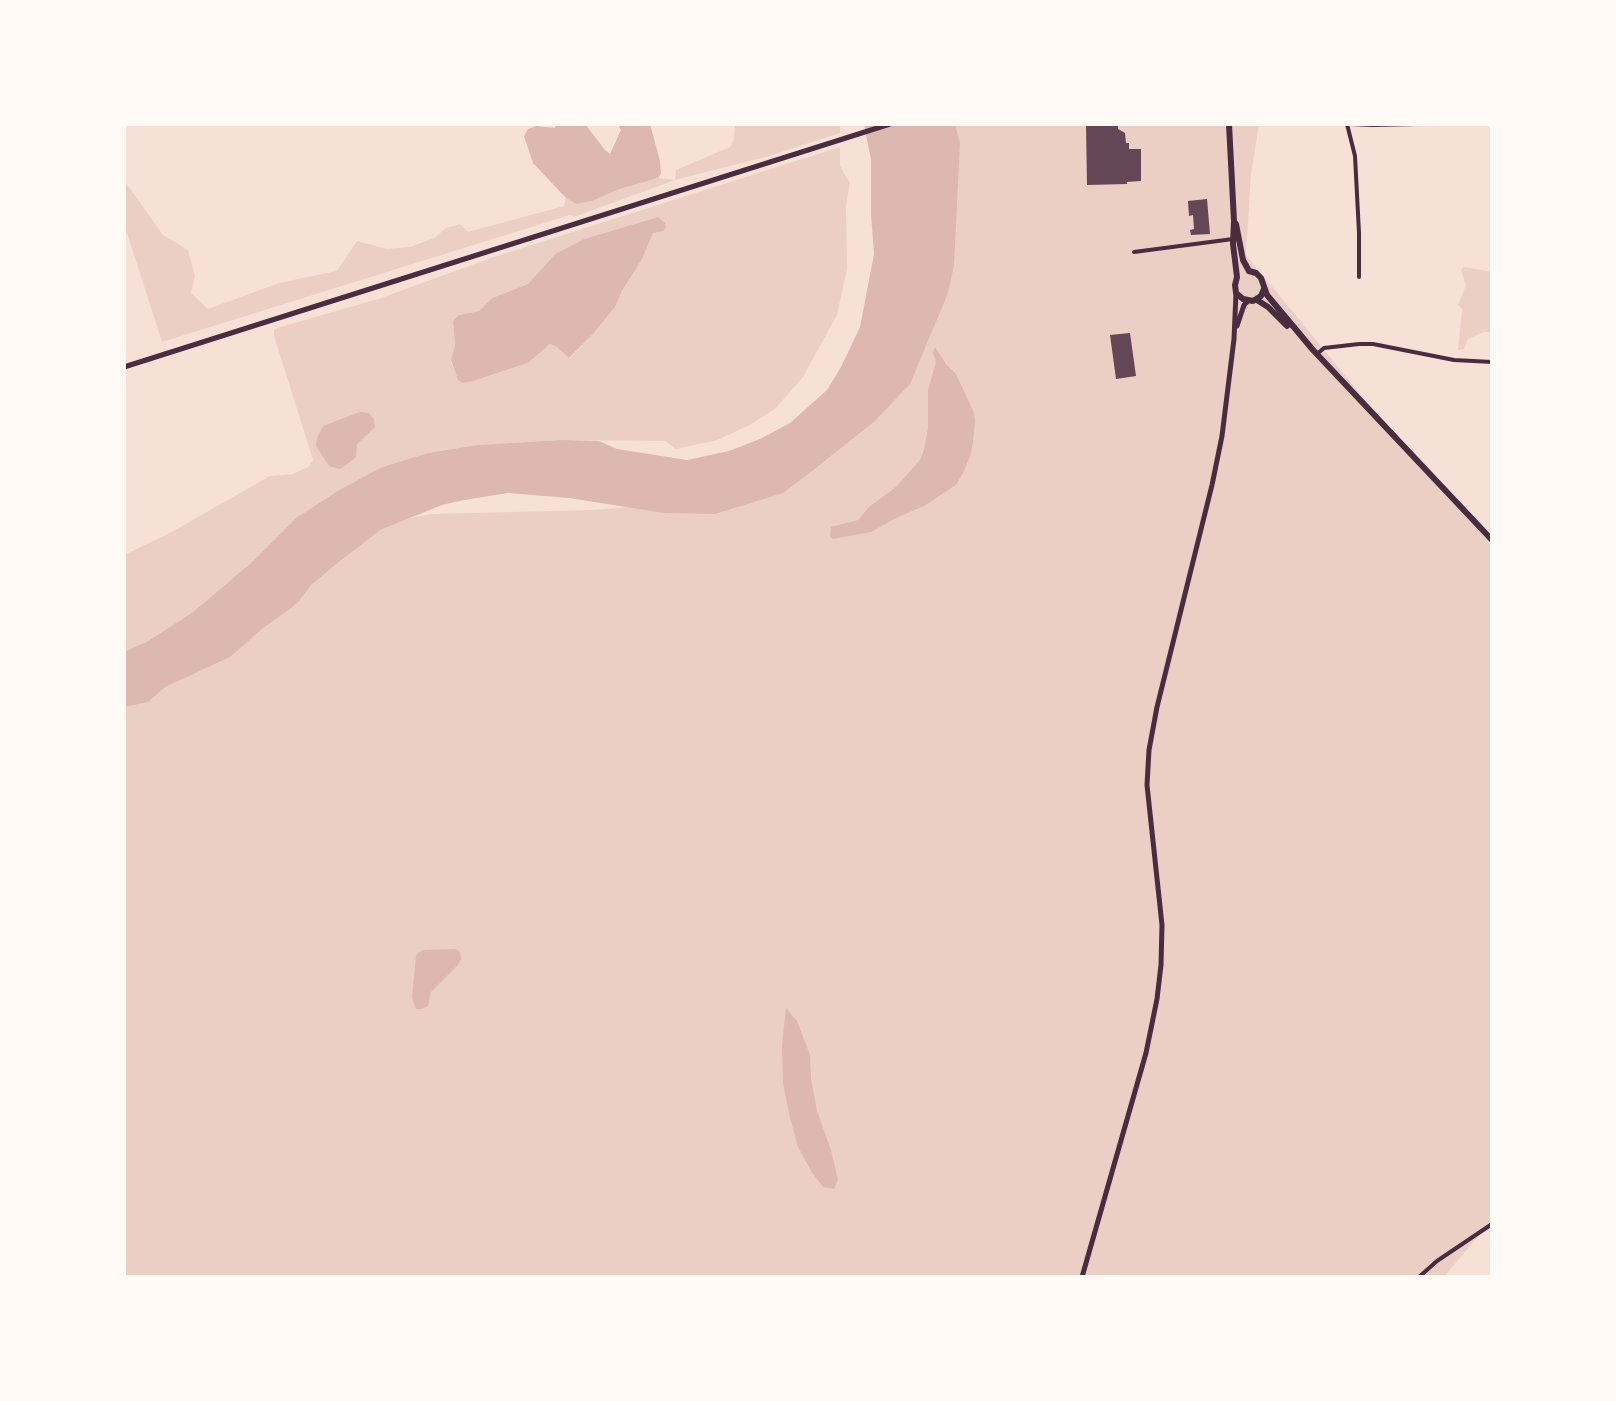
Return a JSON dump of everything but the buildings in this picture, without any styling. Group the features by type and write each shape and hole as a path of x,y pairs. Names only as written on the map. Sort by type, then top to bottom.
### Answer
{"main road":[{"path":"1229,124 1236,293 1243,299 1257,300 1268,307 1315,352"},
{"path":"1234,221 1243,260 1249,271"},
{"path":"1237,277 1249,271 1261,278 1264,289 1257,300"},
{"path":"1264,289 1315,352 1492,540"}],"street":[{"path":"124,367 890,124"},
{"path":"1359,277 1355,156 1349,124 1419,124"},
{"path":"1134,252 1233,239"},
{"path":"1082,1277 1146,1053 1157,999 1162,925 1147,785 1149,750 1222,436 1234,339 1236,293"},
{"path":"1234,339 1248,301"},
{"path":"1315,352 1324,348 1373,344 1454,360 1492,362"},
{"path":"1419,1277 1492,1224"}],"shaded area":[{"path":"556,124 585,124 610,154 621,130 617,124 650,124 661,174 658,178 576,204 566,198 533,163 524,136 528,129 536,126 555,128"},
{"path":"735,124 840,124 840,133 769,156 675,180 676,170 730,147"},
{"path":"864,124 955,124 960,143 954,265 948,293 910,384 875,421 807,475 783,493 715,514 664,513 569,498 508,493 442,505 380,530 311,585 290,609 230,657 165,687 148,702 124,707 124,652 148,641 193,612 251,563 296,518 382,467 428,453 477,445 562,440 599,441 617,449 687,460 729,451 790,423 827,390 860,327 874,254 871,160"},
{"path":"943,124 1259,124 1251,175 1246,255 1427,475 1492,545 1492,1229 1481,1233 1444,1277 124,1277 124,687 373,525 432,514 591,510 681,503 837,401"},
{"path":"840,147 840,166 850,183 846,206 847,269 837,315 803,377 776,408 750,425 717,440 676,449 665,441 562,440 477,445 428,453 382,467 296,518 251,563 193,612 148,641 124,652 124,555 168,534 270,476 293,474 308,467 313,460 274,329 381,298 491,258","holes":["658,217 641,259 615,307 570,358 550,344 528,363 492,375 458,380 451,361 455,345 453,321 459,315 479,311 492,298 528,284 555,254 584,239"]},
{"path":"658,178 675,180 574,217 570,215 162,342 124,224 124,180 163,235 188,250 195,276 191,293 208,309 279,283 337,271 357,241 387,249 410,247 460,224 468,232 564,206 566,198 576,204"},
{"path":"658,217 666,227 653,233 615,307 569,358 550,344 528,363 473,381 463,383 458,380 451,360 455,345 453,321 459,315 479,311 492,298 528,284 555,254 584,239"},
{"path":"1464,267 1492,272 1492,332 1483,332 1468,339 1464,349 1458,350 1462,309 1458,305 1466,285 1461,270"},
{"path":"935,347 956,374 974,413 971,454 964,471 956,485 924,506 871,532 833,539 830,536 831,527 858,520 869,507 896,487 920,460 928,429 928,390 936,362"},
{"path":"360,412 369,413 375,427 357,444 356,457 349,463 340,469 329,466 316,446 323,426"},
{"path":"456,949 461,959 458,965 431,992 428,1006 416,1009 412,998 418,953 423,950"},
{"path":"786,1008 797,1021 810,1055 817,1111 838,1180 834,1189 823,1187 811,1171 798,1147 790,1118 783,1083 782,1046"}]}
